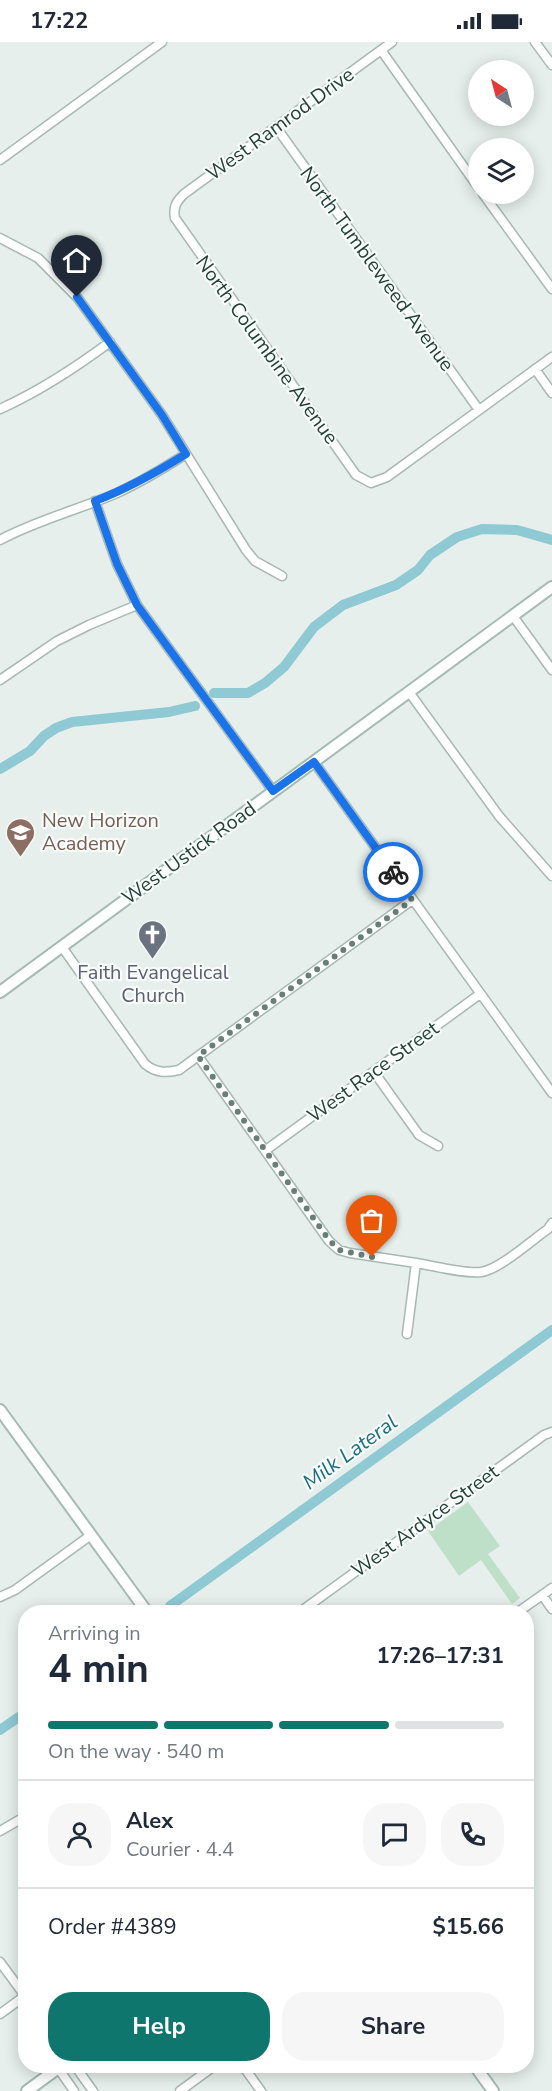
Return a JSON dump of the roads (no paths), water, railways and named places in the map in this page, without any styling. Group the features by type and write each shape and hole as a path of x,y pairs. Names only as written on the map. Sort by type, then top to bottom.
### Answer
{"main road":[{"name":"West Ustick Road","path":"0,992 552,587"},
{"path":"0,1410 142,1605"},
{"path":"27,2091 52,2073"},
{"path":"480,2073 493,2091"}],"street":[{"path":"0,160 162,42"},
{"name":"West Ramrod Drive","path":"173,210 176,201 184,194 392,42"},
{"path":"535,42 552,65"},
{"path":"381,50 468,173"},
{"name":"North Tumbleweed Avenue","path":"276,127 479,410"},
{"path":"490,204 552,289"},
{"name":"North Columbine Avenue","path":"173,210 179,226 356,475 371,483 387,477 479,410"},
{"path":"0,238 38,258 77,297 162,415 246,549 255,561 282,576"},
{"path":"0,409 63,376 110,342"},
{"path":"479,410 552,357"},
{"path":"535,369 552,393"},
{"path":"0,540 37,523 117,493 186,454"},
{"path":"95,501 117,564 137,605 273,791"},
{"path":"0,680 57,641 137,605"},
{"path":"513,616 552,670"},
{"path":"409,692 499,816 552,876"},
{"path":"314,762 552,1093"},
{"path":"62,947 145,1064 154,1071 166,1073 178,1070 198,1056 412,900"},
{"name":"West Race Street","path":"266,1150 480,994"},
{"path":"198,1056 329,1240 339,1250 471,1272 483,1272 497,1266 548,1229 552,1223"},
{"path":"374,1072 419,1135 438,1146"},
{"path":"407,1334 416,1263"},
{"name":"West Ardyce Street","path":"318,1605 544,1435 552,1432"},
{"path":"0,1597 15,1590 91,1535"},
{"path":"528,1605 552,1588"},
{"path":"542,1595 552,1609"},
{"path":"0,1831 18,1821"},
{"path":"0,1962 18,1986"},
{"path":"0,2014 18,2001"},
{"path":"64,2073 74,2091"},
{"path":"80,2073 93,2091"},
{"path":"180,2091 204,2073"},
{"path":"248,2073 261,2091"}],"waterway":[{"path":"214,693 248,693 265,683 284,667 314,627 343,605 396,585 418,570 430,555 457,537 482,529 517,530 552,540"},
{"path":"0,769 30,751 44,736 56,728 72,722 169,712 195,706"},
{"name":"Milk Lateral","path":"171,1605 552,1330"},
{"name":"Milk Lateral","path":"0,1730 18,1718"}],"place":[{"name":"New Horizon Academy","path":"21,858"},
{"name":"Faith Evangelical Church","path":"153,960"}]}
